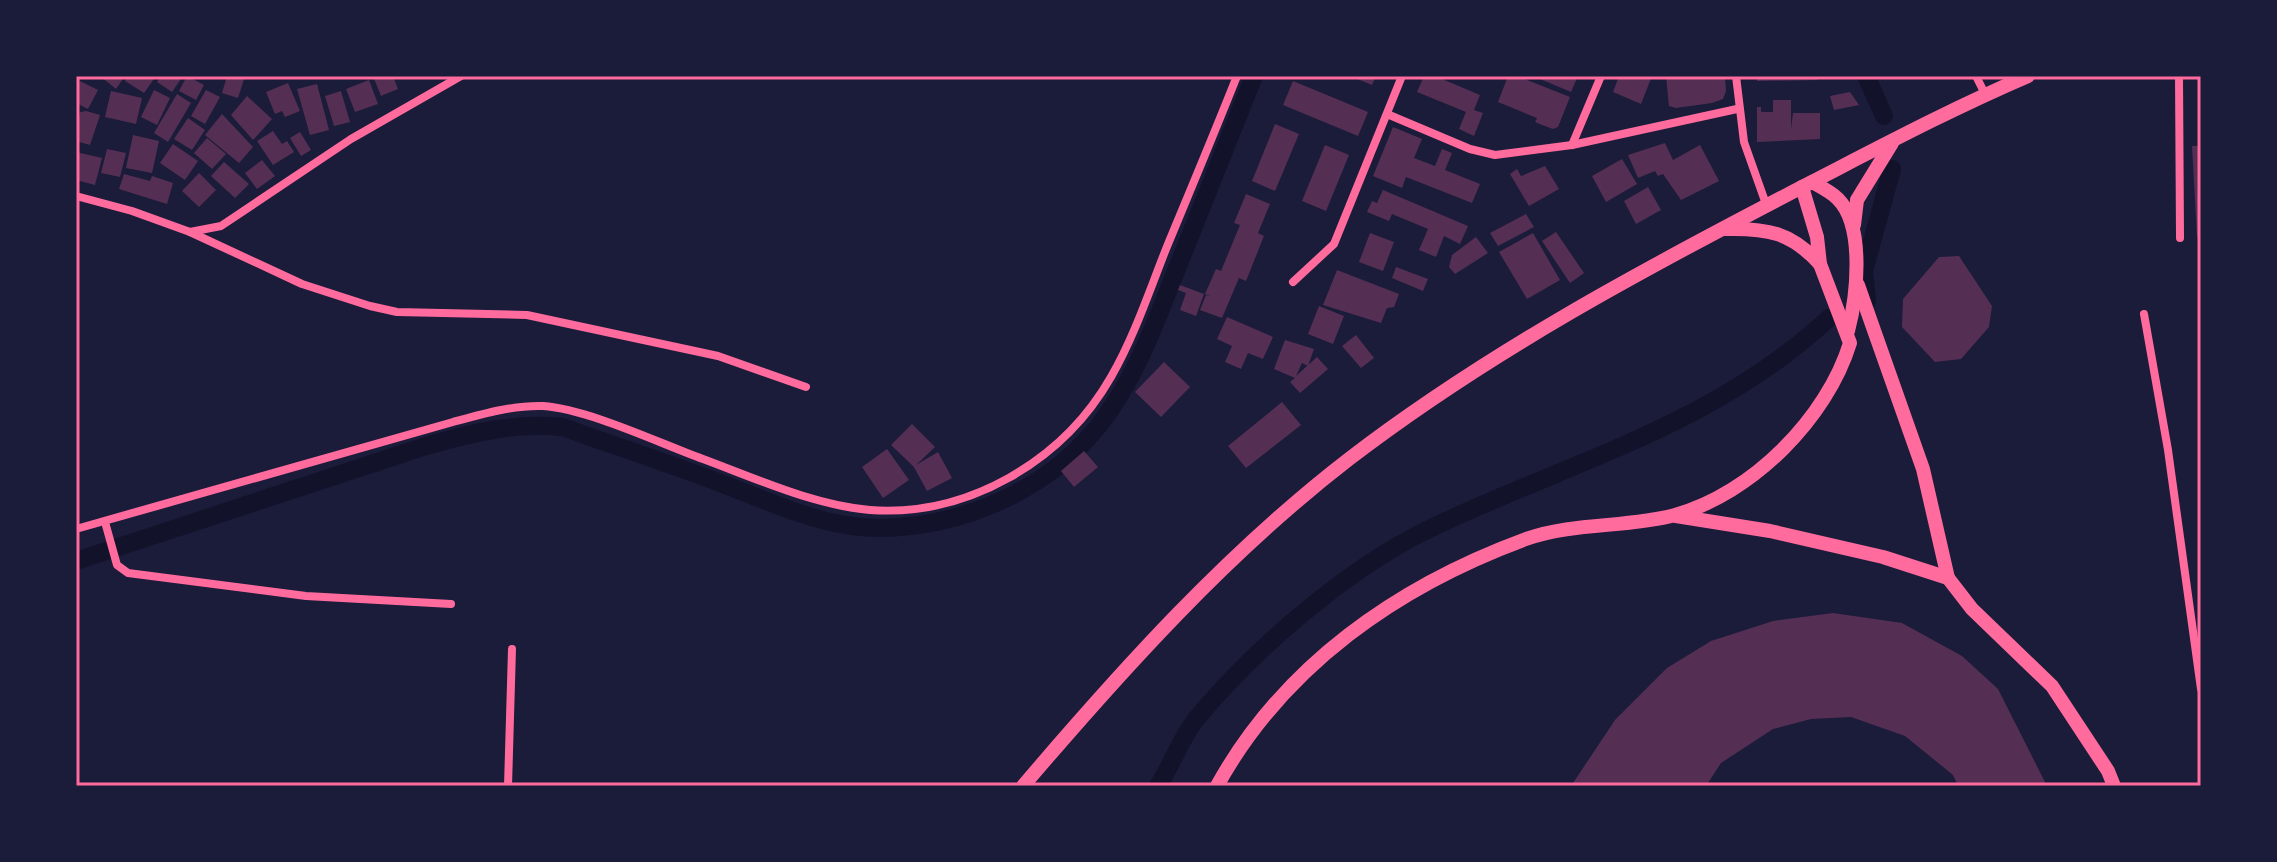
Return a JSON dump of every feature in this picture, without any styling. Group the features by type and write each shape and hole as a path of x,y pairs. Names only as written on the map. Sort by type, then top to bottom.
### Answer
{"main road":[{"path":"1023,786 1119,675 1248,546 1348,460 1460,378 1607,291 1766,204 1985,94 2028,76"},
{"path":"1894,139 1857,200 1854,225 1858,285 1923,469 1948,578 1972,609 2052,686 2108,771 2114,786"},
{"path":"1807,184 1840,200 1854,225"},
{"path":"1217,786 1268,711 1349,631 1389,605 1428,583 1529,539 1565,530 1673,516 1729,492 1786,443 1821,404 1838,376 1850,343 1820,264 1807,184"},
{"path":"1720,230 1744,229 1783,235 1801,244 1820,264"},
{"path":"1848,331 1858,285"},
{"path":"1673,516 1785,534 1883,557 1948,578"}],"street":[{"path":"190,232 221,226 351,139 461,76"},
{"path":"76,529 453,422 495,411 543,406 611,426 837,505 900,511 933,506 978,492 1018,473 1060,441 1078,424 1110,379 1237,76"},
{"path":"1293,282 1334,244 1402,76"},
{"path":"1572,145 1601,76"},
{"path":"1736,76 1737,109 1744,142 1766,204"},
{"path":"1976,76 1985,94"},
{"path":"2179,76 2180,238"},
{"path":"1387,114 1470,149 1495,155 1572,145 1737,109"},
{"path":"76,196 132,211 190,232 302,284 370,306 397,312 527,315 718,356 806,387"},
{"path":"2144,314 2168,450 2201,689"},
{"path":"105,522 117,565 128,573 306,596 451,604"},
{"path":"508,786 512,649"}],"building":[{"path":"100,76 125,76 116,89"},
{"path":"128,76 156,76 144,93 125,81"},
{"path":"161,76 183,76 172,92 157,82"},
{"path":"187,76 204,85 196,100 179,91"},
{"path":"227,76 245,76 238,98 222,93"},
{"path":"373,76 393,76 398,89 381,96"},
{"path":"1350,76 1376,76 1372,85"},
{"path":"1424,76 1435,76 1480,95 1474,110 1483,113 1474,136 1459,129 1466,112 1417,92"},
{"path":"1508,76 1517,76 1570,97 1558,127 1553,129 1542,125 1535,122 1537,118 1498,102"},
{"path":"1542,76 1578,76 1571,92 1540,79"},
{"path":"1619,76 1652,76 1641,104 1613,92"},
{"path":"1666,76 1725,76 1726,91 1723,99 1712,103 1676,108 1669,106"},
{"path":"1757,76 1817,76 1817,80 1757,81"},
{"path":"76,79 98,90 88,109 76,103"},
{"path":"369,80 378,104 355,112 346,89"},
{"path":"1293,81 1368,112 1358,136 1283,105"},
{"path":"288,83 300,111 285,117 282,111 275,114 266,92"},
{"path":"317,84 329,130 310,135 297,89"},
{"path":"154,90 170,98 157,125 141,117"},
{"path":"206,90 220,97 205,124 191,116"},
{"path":"111,91 142,98 136,124 105,117"},
{"path":"341,91 350,122 334,126 325,96"},
{"path":"1850,92 1859,105 1834,110 1830,96"},
{"path":"177,94 191,103 168,142 154,133"},
{"path":"247,96 272,119 253,140 231,115"},
{"path":"1773,100 1791,100 1791,129 1793,113 1820,113 1820,139 1757,142 1757,107 1761,107 1761,112 1773,112"},
{"path":"80,112 100,115 90,145 76,141"},
{"path":"222,114 253,147 239,163 205,135"},
{"path":"188,118 205,130 192,150 174,139"},
{"path":"1275,124 1299,134 1275,191 1252,181"},
{"path":"1393,127 1422,139 1414,158 1435,166 1442,149 1452,153 1445,170 1480,184 1472,203 1406,177 1402,188 1373,176"},
{"path":"273,131 282,144 287,141 294,152 273,165 257,141"},
{"path":"300,132 311,150 301,156 290,138"},
{"path":"133,135 159,141 152,173 126,168"},
{"path":"207,138 226,154 212,169 194,153"},
{"path":"1665,143 1673,160 1700,145 1719,181 1681,200 1663,174 1658,176 1655,171 1638,178 1628,155"},
{"path":"173,144 198,161 185,180 160,163"},
{"path":"1325,145 1349,155 1326,211 1302,201"},
{"path":"2192,146 2201,146 2201,237 2197,237"},
{"path":"107,149 126,153 120,177 101,173"},
{"path":"76,152 102,158 95,185 76,180"},
{"path":"1622,159 1637,184 1606,202 1592,176"},
{"path":"262,160 275,176 257,189 245,173"},
{"path":"224,162 249,184 235,198 211,176"},
{"path":"1545,166 1559,189 1529,206 1510,174 1517,169 1521,176"},
{"path":"199,173 216,190 199,207 182,191"},
{"path":"124,174 150,181 152,176 173,183 167,204 119,189"},
{"path":"1648,187 1661,210 1636,224 1624,201"},
{"path":"1383,190 1468,226 1460,244 1444,236 1436,257 1419,250 1428,229 1392,214 1389,221 1367,212 1372,201 1377,203"},
{"path":"1246,194 1270,204 1258,233 1264,236 1246,281 1239,278 1222,318 1200,310 1206,295 1212,297 1205,294 1216,269 1221,271 1240,225 1234,223"},
{"path":"1526,214 1534,227 1498,246 1490,233"},
{"path":"1556,232 1584,273 1570,283 1542,241"},
{"path":"1370,233 1394,242 1383,271 1359,262"},
{"path":"1533,233 1560,280 1527,299 1499,252"},
{"path":"1476,237 1488,253 1455,274 1449,267 1452,255"},
{"path":"1959,256 1992,306 1989,327 1961,359 1935,362 1902,327 1903,299 1939,257"},
{"path":"1396,267 1428,279 1423,291 1392,278"},
{"path":"1337,270 1399,294 1394,307 1387,308 1381,323 1323,305"},
{"path":"1180,285 1204,294 1196,316 1180,310 1186,293 1178,290"},
{"path":"1319,306 1344,316 1333,344 1308,334"},
{"path":"1227,317 1273,337 1263,359 1248,353 1241,369 1225,362 1232,346 1217,339"},
{"path":"1356,335 1374,358 1361,368 1342,346"},
{"path":"1285,340 1314,349 1308,365 1317,357 1328,369 1300,393 1290,382 1295,378 1274,369","holes":["1302,363 1307,366 1296,376"]},
{"path":"1164,362 1190,387 1161,417 1135,392"},
{"path":"1282,402 1301,425 1246,468 1228,446"},
{"path":"912,424 935,447 916,465 938,452 952,478 927,491 914,467 891,445"},
{"path":"887,449 909,480 883,498 862,467"},
{"path":"1084,451 1098,467 1074,487 1061,471"},
{"path":"1833,613 1902,623 1962,656 1998,689 2047,786 1958,786 1953,775 1905,736 1851,717 1811,719 1773,729 1721,763 1706,786 1571,786 1615,720 1667,668 1711,641 1773,621"}],"waterway":[{"path":"76,561 426,446 510,427 562,427 795,512 857,527 910,526 941,521 1001,501 1029,486 1079,448 1100,424 1125,386 1155,324 1254,76"},
{"path":"1866,76 1884,116"},
{"path":"1867,301 1864,271 1892,169"},
{"path":"1158,786 1191,726 1245,665 1302,614 1364,567 1425,531 1687,415 1784,356 1829,318"}]}
